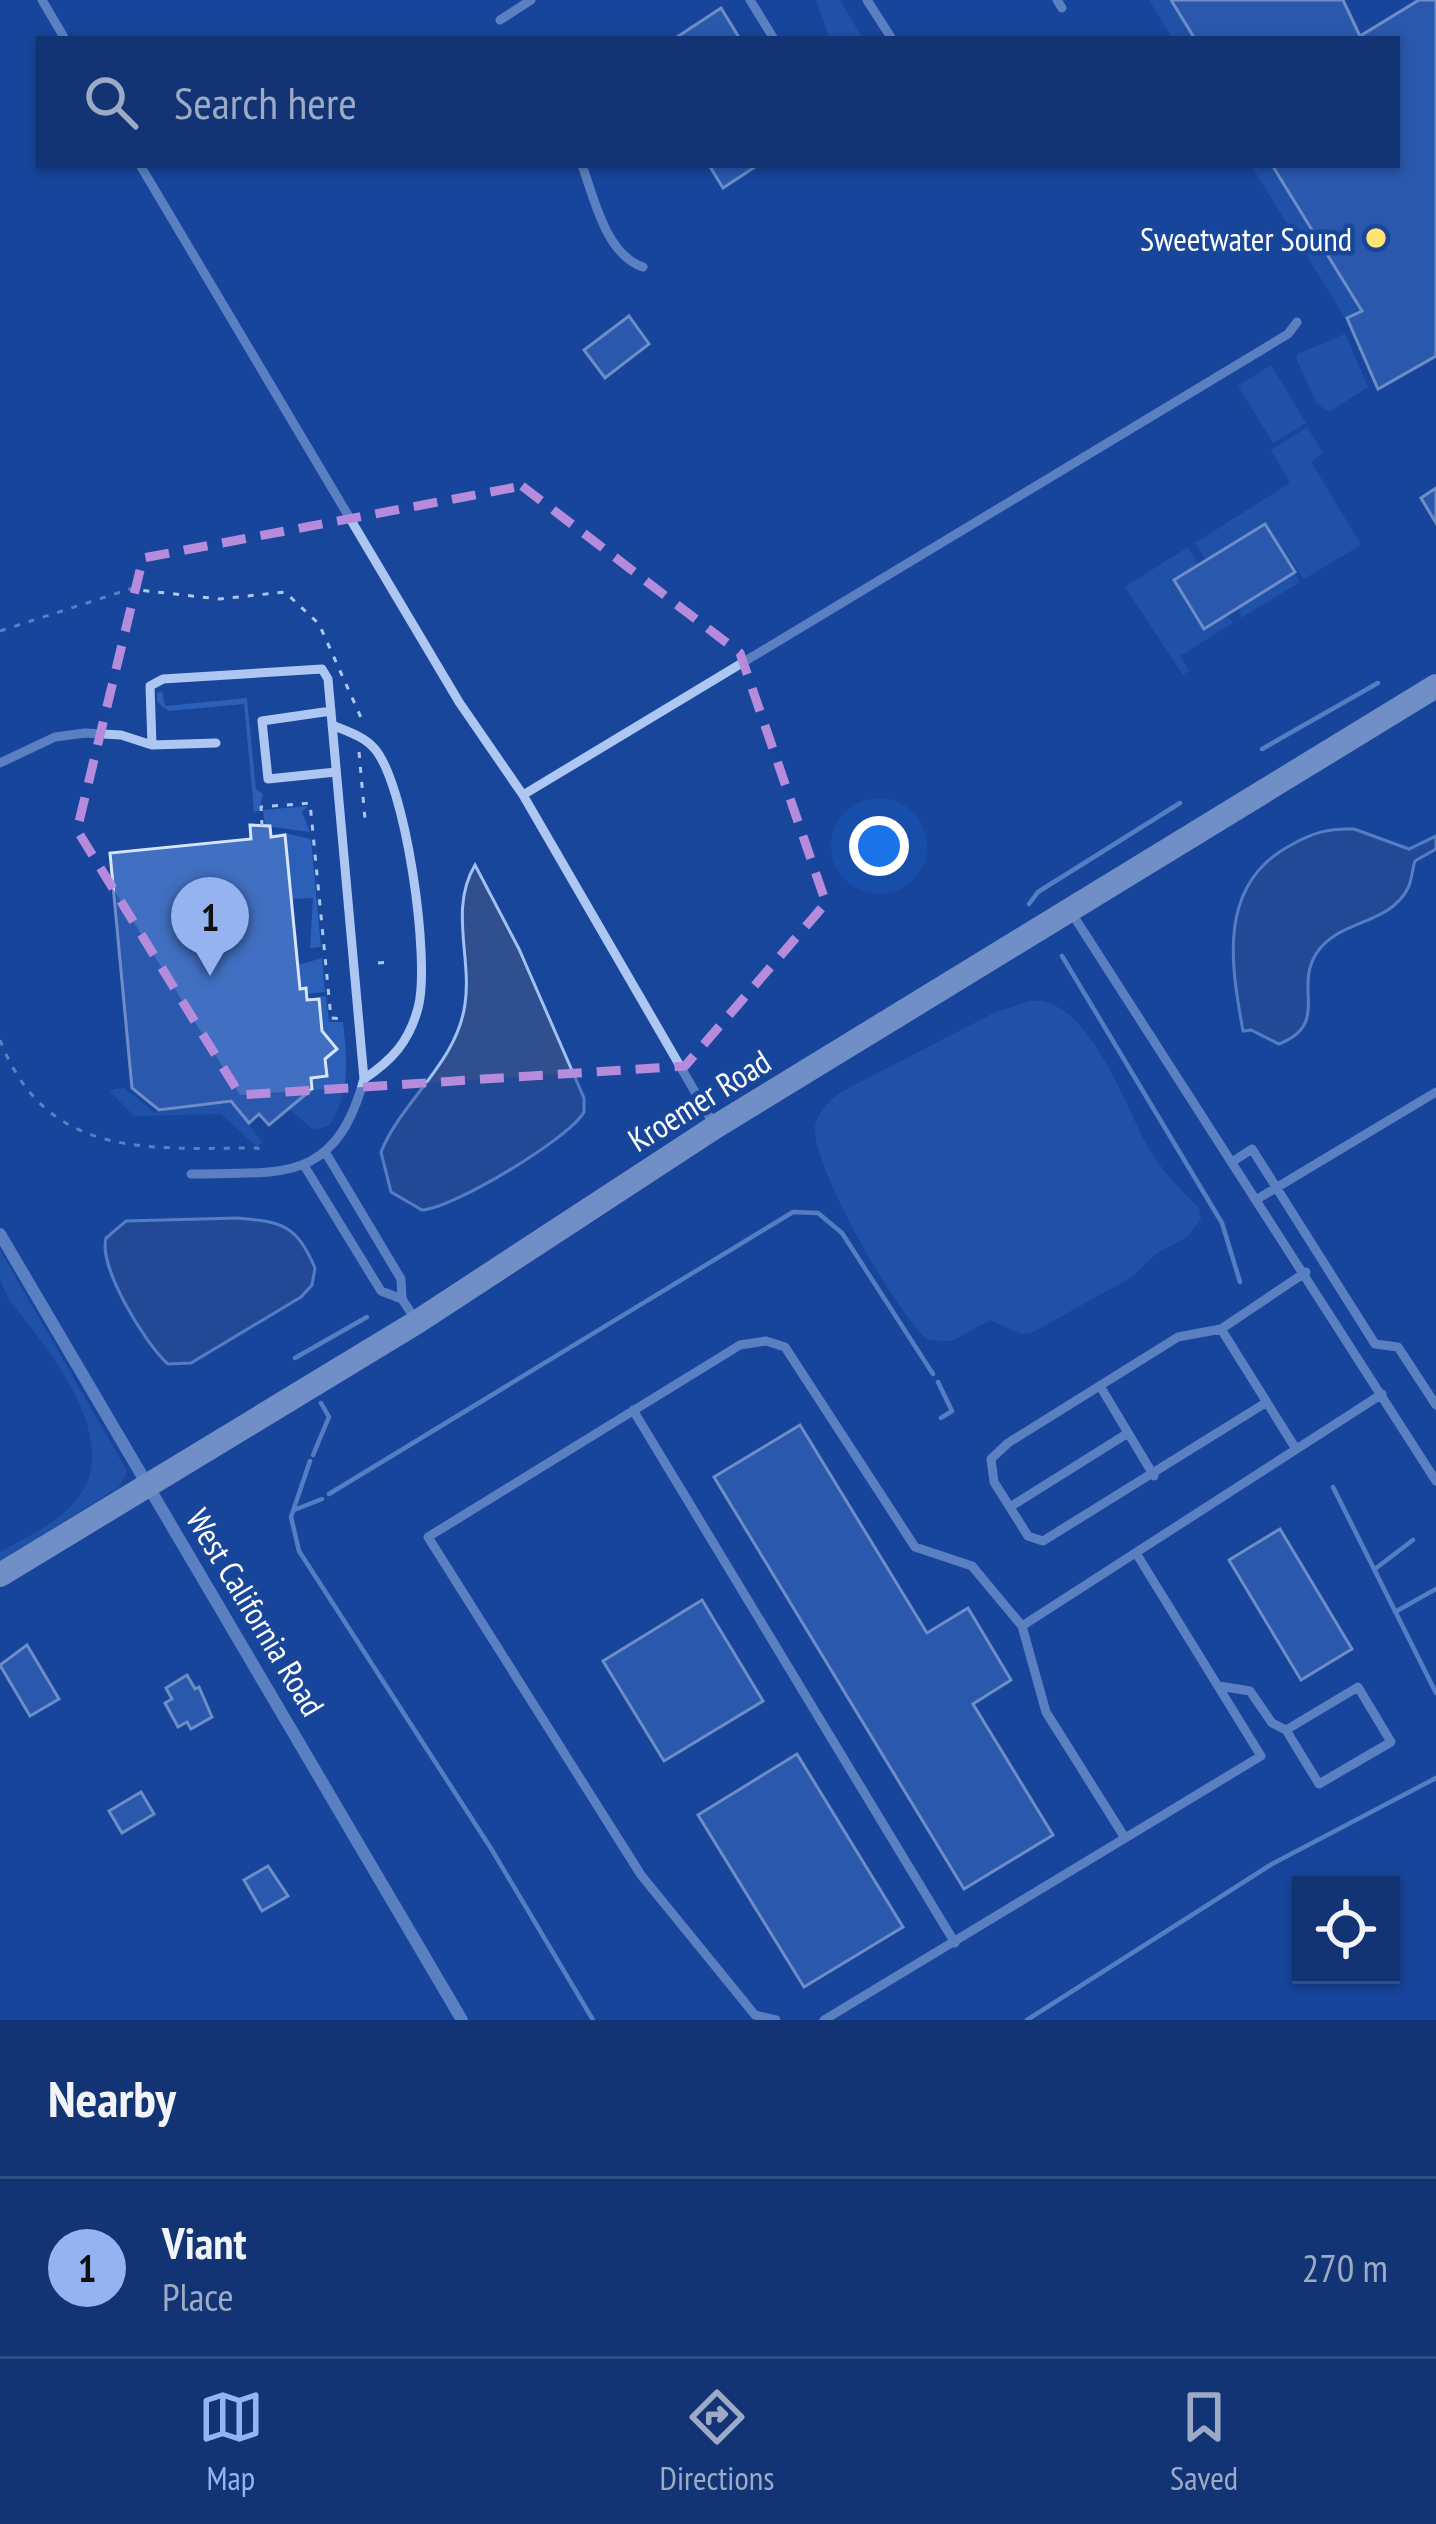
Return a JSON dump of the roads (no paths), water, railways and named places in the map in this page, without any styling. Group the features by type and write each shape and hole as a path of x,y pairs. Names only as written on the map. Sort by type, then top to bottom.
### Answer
{"street":[{"name":"Kroemer Road","path":"0,1574 417,1322 715,1126 1436,686"},
{"name":"West California Road","path":"0,1234 462,2020"}],"lane":[{"path":"42,0 63,36"},
{"path":"500,20 531,0"},
{"path":"750,0 772,36"},
{"path":"868,0 890,36"},
{"path":"142,168 459,702 523,795 715,1126"},
{"path":"583,168 611,237 631,263 643,267"},
{"path":"523,795 1106,446 1288,334 1297,322"},
{"path":"152,745 147,695 150,686 164,679 315,667 328,679 364,1079 355,1113 327,1155 305,1167 190,1174"},
{"path":"331,710 262,721 268,779 336,772"},
{"path":"332,725 373,747 399,790 422,966 421,998 408,1036 393,1060 364,1079"},
{"path":"0,763 55,737 85,733 121,735 152,745 216,743"},
{"path":"1071,912 1288,1243 1436,1481"},
{"path":"1259,1198 1436,1092"},
{"path":"1234,1160 1252,1149 1354,1315 1375,1344 1399,1347 1436,1405"},
{"path":"327,1155 401,1279 402,1300 417,1322"},
{"path":"305,1167 381,1291 402,1300"},
{"path":"1288,1243 1304,1233"},
{"path":"1267,1402 1043,1541 1028,1536 994,1482 992,1459 1008,1442 1178,1337 1221,1329 1306,1272"},
{"path":"1314,1286 1330,1275"},
{"path":"1339,1324 1354,1315"},
{"path":"1221,1329 1296,1449"},
{"path":"776,2020 750,2017 641,1874 428,1537 740,1345 766,1341 784,1347 908,1538 924,1551 972,1566 1022,1627 1046,1712 1125,1838"},
{"path":"1100,1386 1154,1476"},
{"path":"1022,1627 1382,1394"},
{"path":"633,1410 955,1943"},
{"path":"1010,1508 1128,1433"},
{"path":"824,2020 1261,1756 1136,1553"},
{"path":"1219,1686 1250,1690 1272,1723 1286,1730 1319,1784 1391,1742 1358,1687 1286,1730"}],"waterway":[{"path":"1262,749 1378,683"},
{"path":"1029,904 1038,892 1180,803"},
{"path":"1062,956 1222,1223 1240,1282"},
{"path":"329,1494 793,1212 818,1213 842,1233 933,1374"},
{"path":"295,1358 367,1317"},
{"path":"938,1382 952,1411 941,1418"},
{"path":"313,1455 329,1417 321,1403"},
{"path":"310,1461 291,1517 299,1551 492,1850 593,2020"},
{"path":"1333,1487 1436,1693"},
{"path":"294,1510 322,1499"},
{"path":"1375,1569 1413,1540"},
{"path":"1395,1612 1436,1589"},
{"path":"1027,2020 1272,1864 1436,1778"}],"place":[{"name":"Sweetwater Sound","path":"1376,238"},
{"name":"Viant","path":"210,976"}]}
